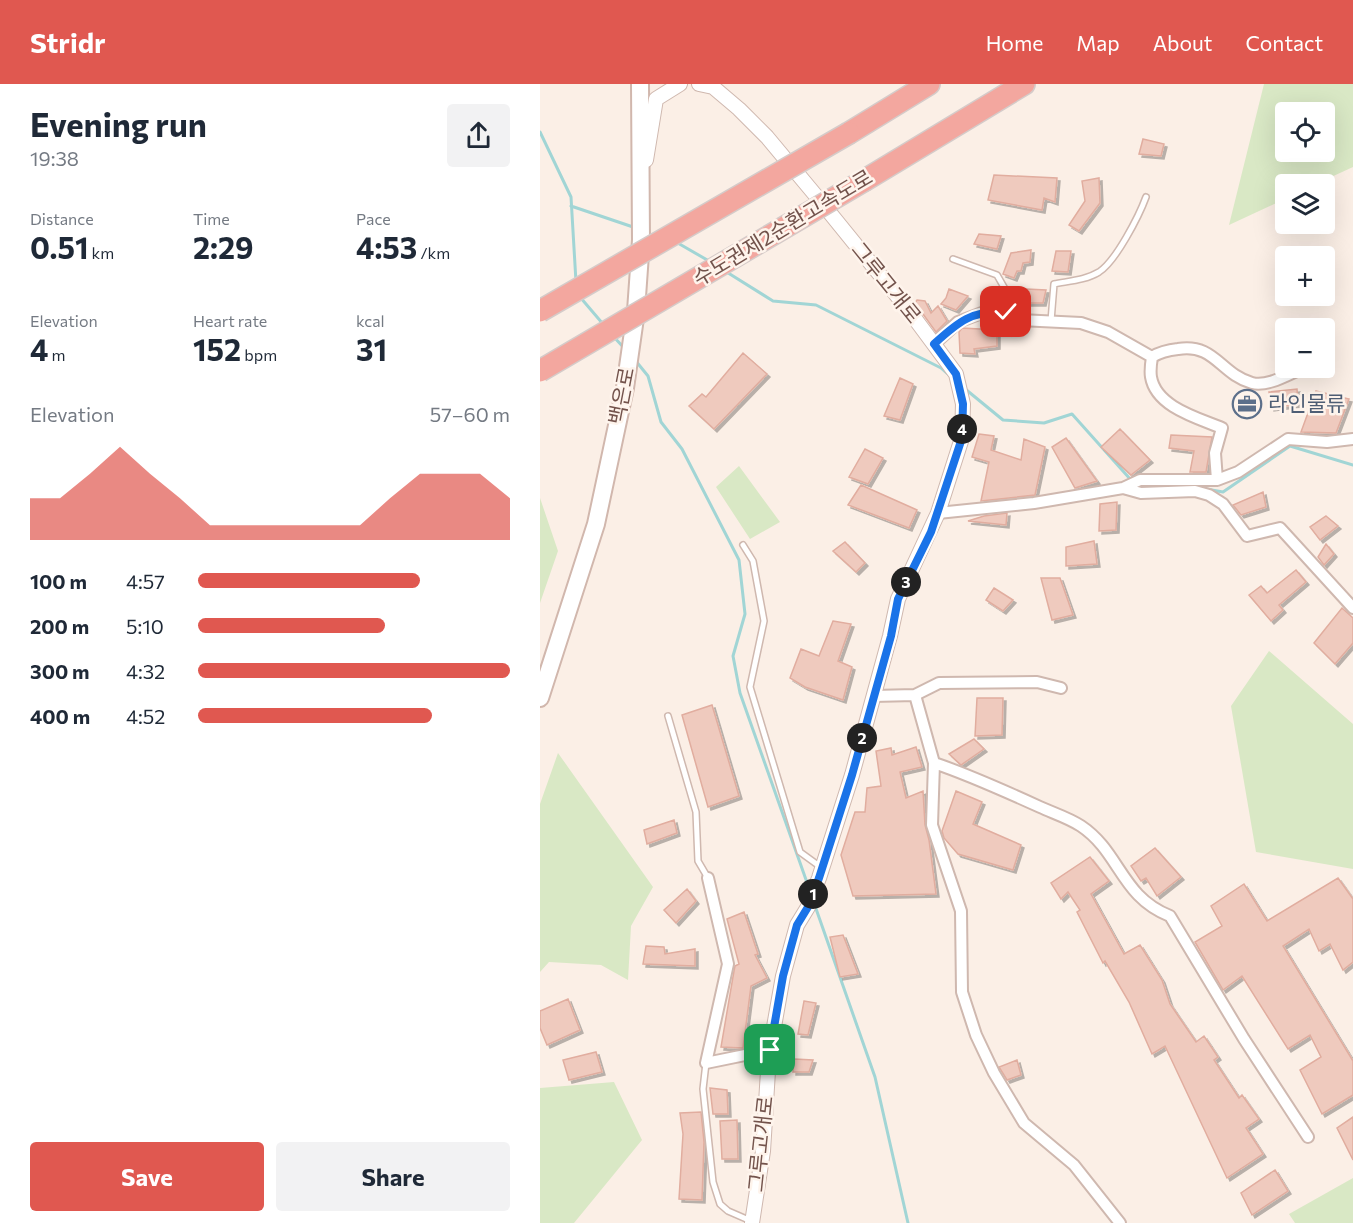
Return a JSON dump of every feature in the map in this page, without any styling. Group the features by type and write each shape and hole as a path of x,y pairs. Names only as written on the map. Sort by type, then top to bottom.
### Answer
{"highway":[{"path":"540,310 849,133 929,84"},
{"name":"수도권제2순환고속도로","path":"540,371 1024,84"}],"main road":[{"name":"백은로","path":"540,698 596,524 625,388 636,311 640,240 642,193 640,84"}],"street":[{"path":"642,193 656,99 680,84"},
{"name":"그루고개로","path":"699,84 711,85 767,137 934,344 956,374 963,404 962,438 938,513 898,599 852,775 821,873 808,907 797,925 783,976 770,1050 762,1151 752,1222"},
{"path":"934,344 958,322 987,311 1002,312 1020,320 1081,323 1108,332 1152,357"},
{"path":"1152,357 1161,351 1192,346 1203,349 1219,363 1252,383 1279,378"},
{"path":"1152,357 1151,377 1158,393 1177,409 1222,428 1215,453 1217,480"},
{"path":"938,513 1034,503 1125,487 1140,480 1217,480 1238,472 1288,439 1327,442 1353,439"},
{"path":"1125,487 1141,493 1195,491 1209,495 1223,504 1246,536 1280,528 1353,608"},
{"path":"873,696 915,695 939,683 1037,682 1061,688"},
{"path":"915,695 934,763 932,825 961,911 963,992 976,1035 994,1073 1024,1123 1074,1165 1120,1223"},
{"path":"934,763 974,777 1081,826 1097,839 1138,898 1152,909 1170,916 1244,1039 1308,1137"},
{"path":"708,878 728,964 706,1063 770,1050"}],"lane":[{"path":"1051,323 1054,284 1080,280 1100,271 1137,222 1146,197"},
{"path":"953,259 998,275 1005,289 1002,312"},
{"path":"743,545 753,561 764,621 750,687 800,852 821,873"},
{"path":"668,716 696,812 698,861 708,878"},
{"path":"706,1063 703,1089 713,1182 720,1204 728,1211 752,1222"}],"green space":[{"path":"1264,84 1353,84 1353,167 1335,175 1275,174 1275,204 1229,225"},
{"path":"739,466 780,522 750,539 716,487"},
{"path":"540,498 558,551 540,603"},
{"path":"1269,651 1353,724 1353,869 1256,852 1231,706"},
{"path":"558,753 653,887 631,926 628,980 601,965 549,962 540,972 540,804"},
{"path":"614,1082 642,1140 574,1223 540,1223 540,1088"},
{"path":"1353,1178 1353,1223 1295,1223 1289,1214"}],"building":[{"path":"1143,139 1164,144 1161,156 1139,154"},
{"path":"994,175 1057,178 1055,202 1044,198 1042,210 988,200"},
{"path":"1099,178 1100,203 1079,231 1069,225 1085,201 1082,181"},
{"path":"979,234 1001,236 997,249 974,244"},
{"path":"1031,250 1030,262 1023,263 1021,271 1017,271 1014,278 1003,274 1011,253"},
{"path":"1056,251 1071,251 1068,272 1052,271"},
{"path":"949,289 968,296 956,310 941,304"},
{"path":"1026,289 1046,290 1043,303 1023,303"},
{"path":"917,300 925,301 931,313 938,306 947,321 936,332 915,303"},
{"path":"1005,321 1008,333 983,322"},
{"path":"962,328 997,330 997,346 974,349 975,354 960,353 959,332"},
{"path":"743,353 767,374 714,429 689,406 702,394 706,397"},
{"path":"900,378 913,384 900,420 884,416"},
{"path":"1297,389 1298,404 1271,408 1269,392"},
{"path":"1316,391 1349,399 1336,433 1301,432"},
{"path":"1120,429 1150,460 1131,475 1101,447"},
{"path":"979,434 994,436 991,450 1021,460 1024,439 1045,447 1035,495 981,501 989,462 972,457"},
{"path":"1171,435 1212,437 1206,472 1190,472 1194,451 1169,448"},
{"path":"1066,438 1097,481 1075,488 1052,447"},
{"path":"865,449 883,458 868,484 849,477"},
{"path":"861,485 917,510 909,528 848,505"},
{"path":"1263,492 1266,507 1241,515 1233,505"},
{"path":"1117,502 1116,530 1099,531 1100,504"},
{"path":"1007,513 1006,525 968,521 984,516"},
{"path":"1326,516 1338,526 1320,540 1310,527"},
{"path":"1094,541 1097,564 1066,566 1066,547"},
{"path":"845,542 865,563 856,572 833,551"},
{"path":"1326,544 1334,554 1324,565 1318,557"},
{"path":"1296,570 1306,582 1279,605 1283,610 1271,621 1249,595 1261,586 1267,593"},
{"path":"1041,578 1060,578 1073,615 1052,620"},
{"path":"994,588 1013,600 1003,611 986,600"},
{"path":"1342,608 1353,618 1353,643 1335,664 1314,643"},
{"path":"833,621 851,624 838,661 852,667 843,700 805,687 790,678 801,649 819,656"},
{"path":"977,698 1003,698 1002,735 975,736"},
{"path":"712,705 739,796 708,807 682,715"},
{"path":"974,739 984,749 961,765 949,754"},
{"path":"916,747 922,767 900,772 906,798 923,791 925,825 936,894 853,896 841,855 855,812 865,812 867,788 881,786 876,751 891,748 892,755"},
{"path":"956,791 982,802 973,824 1021,845 1013,870 958,854 944,838 942,831"},
{"path":"674,820 677,833 647,844 644,830"},
{"path":"1155,848 1181,877 1157,896 1146,878 1141,881 1131,866"},
{"path":"1090,857 1109,881 1091,894 1124,954 1140,945 1162,980 1170,1004 1196,1042 1204,1036 1218,1057 1214,1060 1239,1098 1242,1095 1259,1119 1246,1128 1263,1154 1227,1178 1165,1046 1152,1054 1129,1002 1105,961 1103,963 1077,912 1080,910 1068,892 1061,899 1051,883"},
{"path":"1338,878 1353,899 1353,962 1343,970 1330,944 1319,951 1309,929 1283,946 1353,1061 1353,1095 1322,1114 1300,1070 1321,1057 1310,1035 1288,1049 1242,976 1223,990 1195,942 1222,926 1211,906 1244,884 1267,921"},
{"path":"687,889 696,901 676,923 664,910"},
{"path":"744,912 758,954 755,955 767,978 751,986 743,1048 721,1047 735,966 739,964 727,919"},
{"path":"843,935 858,974 840,977 830,937"},
{"path":"646,946 664,947 665,954 695,949 695,966 643,964"},
{"path":"568,999 580,1030 547,1045 540,1028 540,1011"},
{"path":"804,1001 816,1003 808,1035 798,1034"},
{"path":"596,1052 602,1072 569,1080 563,1060"},
{"path":"794,1059 813,1060 809,1072 793,1072"},
{"path":"1017,1060 1021,1075 1007,1080 999,1067"},
{"path":"710,1088 727,1090 728,1114 713,1114"},
{"path":"701,1112 704,1142 702,1200 679,1199 683,1134 680,1113"},
{"path":"1353,1117 1353,1160 1337,1128"},
{"path":"737,1120 738,1159 722,1159 720,1121"},
{"path":"1275,1170 1288,1191 1252,1215 1241,1193"}],"waterway":[{"path":"540,132 571,197 576,282"},
{"path":"571,206 636,228"},
{"path":"676,242 709,261"},
{"path":"725,271 773,301 816,305 941,368 950,376"},
{"path":"580,297 603,324"},
{"path":"613,336 625,349"},
{"path":"635,360 648,376 661,422 682,449 739,560 745,614 733,656 740,693 810,891"},
{"path":"964,388 1003,420 1044,423 1072,414 1131,480"},
{"path":"1195,487 1223,492 1290,446 1353,465"},
{"path":"814,903 875,1077 908,1223"}],"place":[{"name":"라인물류","path":"1247,404"}],"route":[{"path":"770,1050 783,976 797,925 808,907 819,878 852,775 891,636 898,599 931,532 962,438 963,404 956,374 934,344 958,322 987,311 1006,312"}]}
